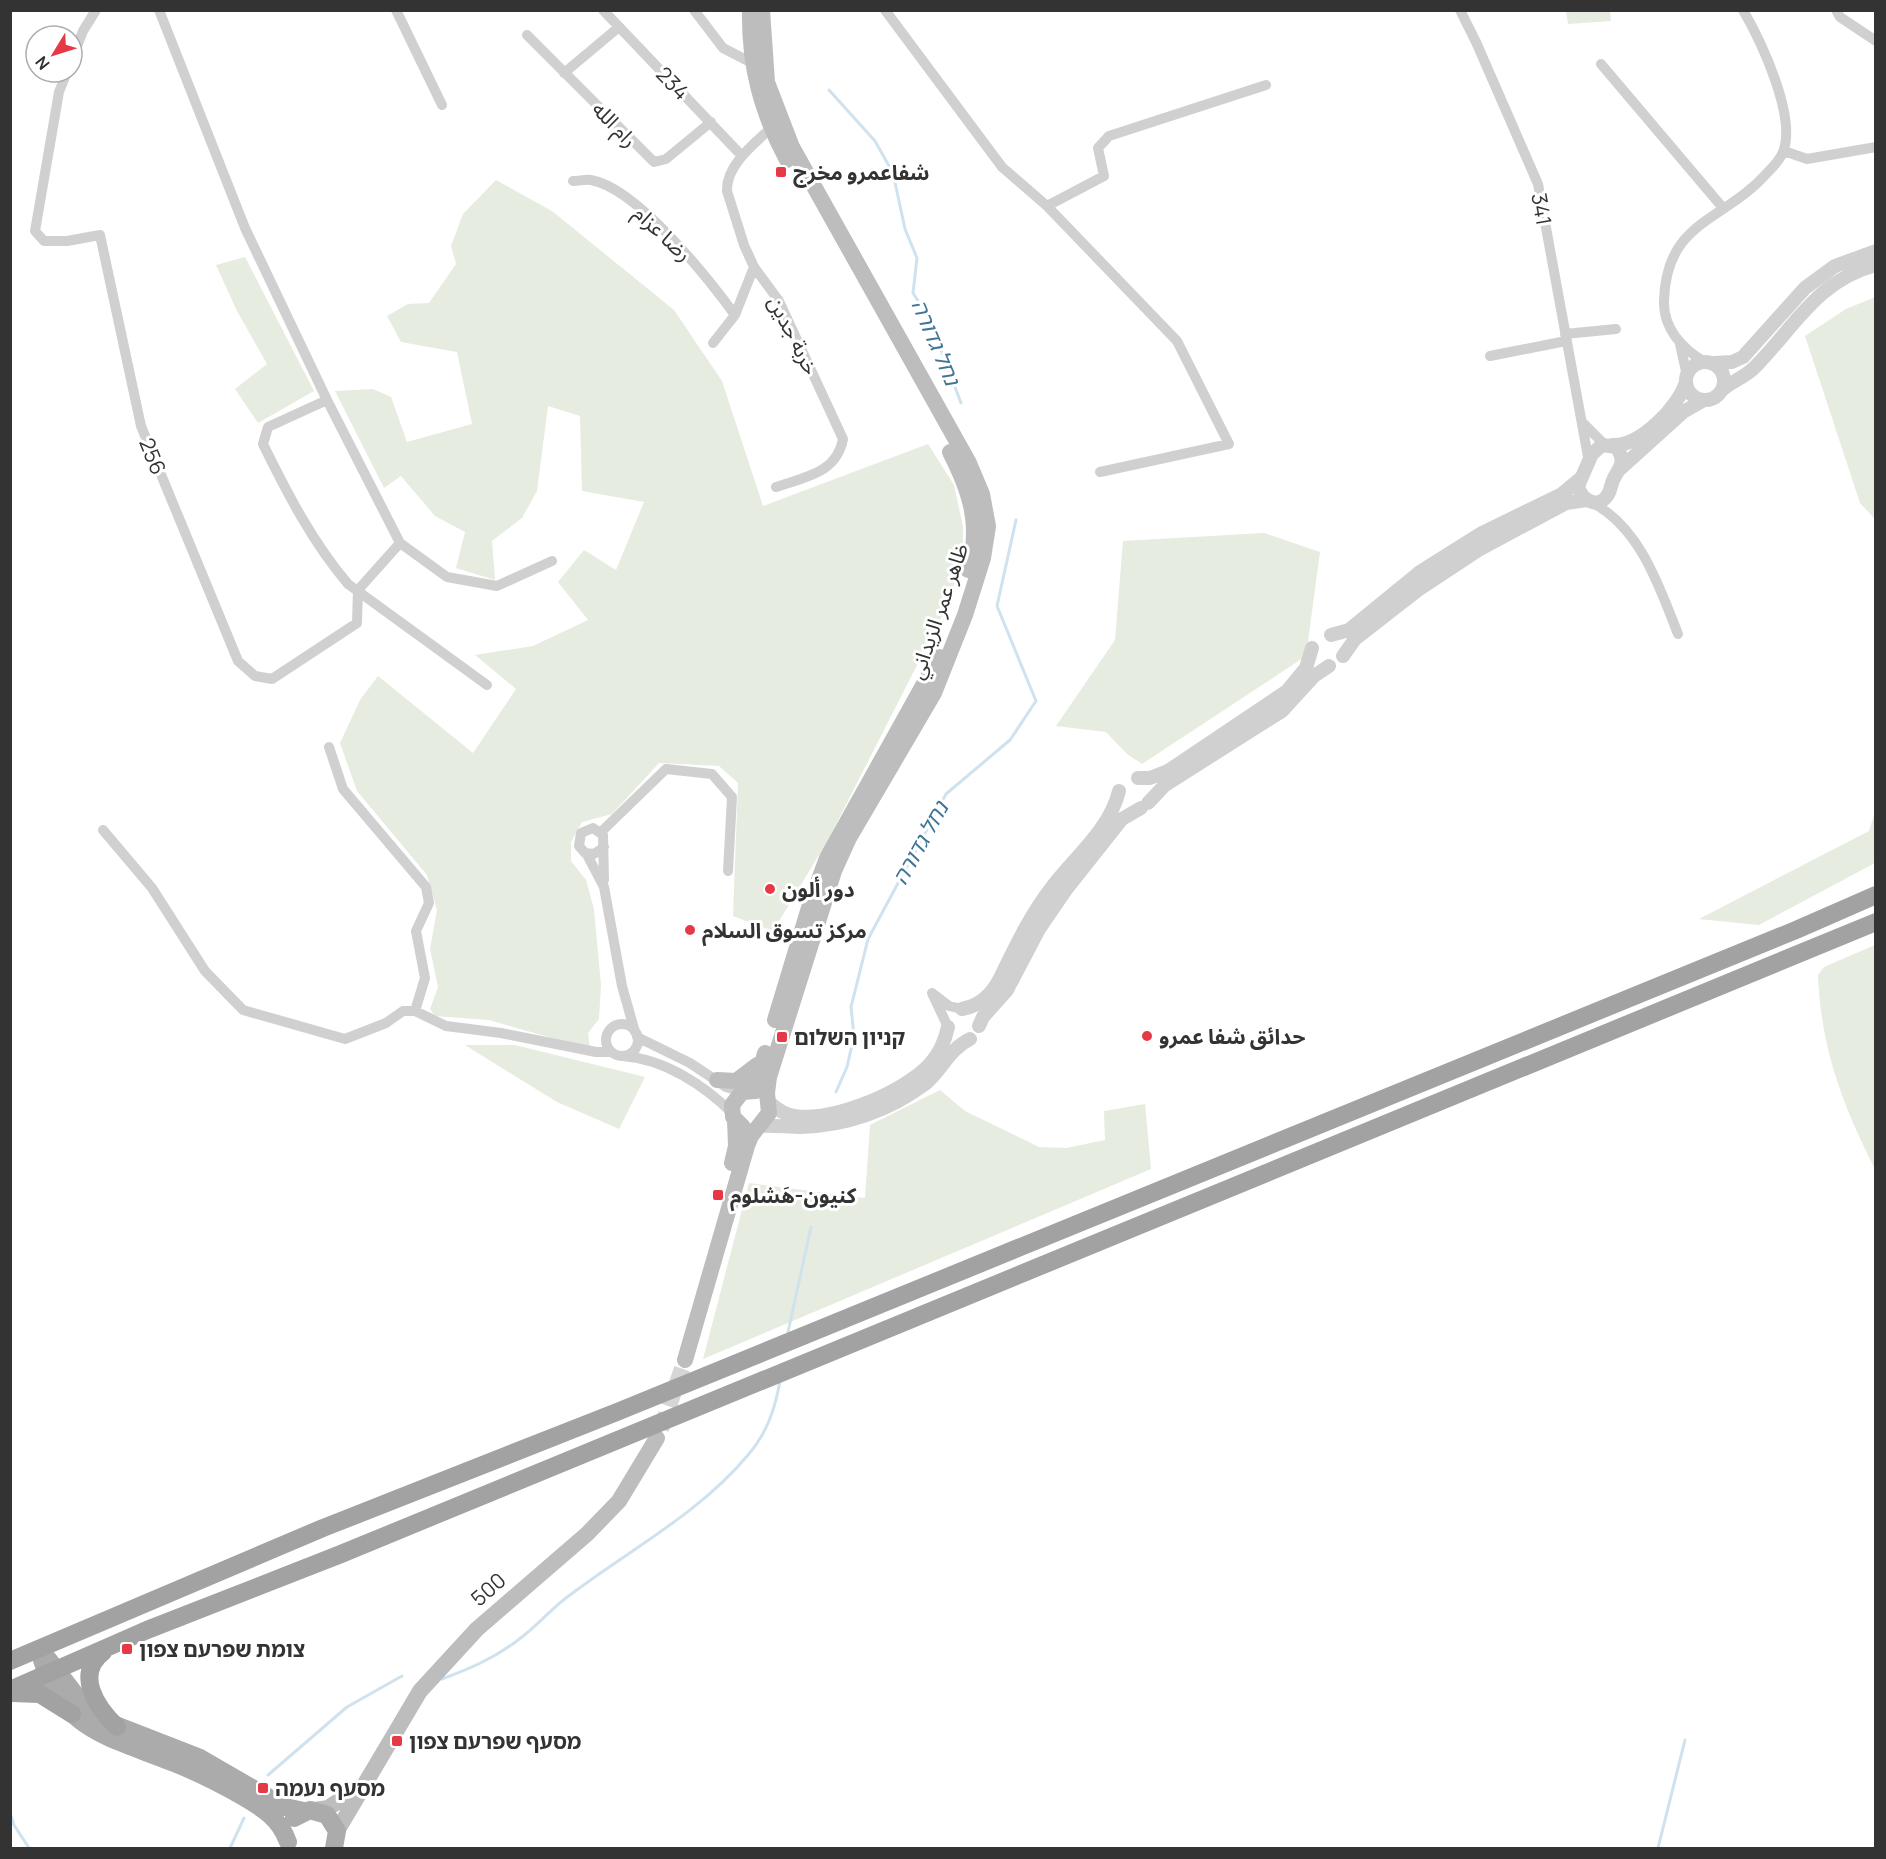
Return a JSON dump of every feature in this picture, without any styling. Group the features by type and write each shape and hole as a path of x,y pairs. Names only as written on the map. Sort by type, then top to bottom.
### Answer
{"highway":[{"path":"10,1661 283,1545 628,1408 1875,896"},
{"path":"10,1692 147,1630 341,1554 1243,1180 1875,923"},
{"path":"108,1649 95,1660 90,1684 96,1703 117,1726"},
{"path":"10,1692 40,1694 72,1714"}],"main road":[{"name":"ظاهر عمر الزيداني","path":"745,1091 756,1077 764,1058 824,865 849,814 936,662 970,566 976,535 973,504 958,467 771,128 755,82 750,10"},
{"name":"ظاهر عمر الزيداني","path":"762,10 766,82 781,123 808,177 969,463 982,494 988,526 983,558 952,655 923,712 849,838 834,871 769,1077 768,1101"},
{"path":"717,1080 727,1082 743,1078 764,1058"},
{"path":"685,1360 747,1146 769,1113 768,1101 759,1092 745,1091 734,1099 736,1146 705,1289"},
{"path":"734,1116 742,1126 759,1126"},
{"name":"500","path":"337,1842 363,1786 420,1690 439,1667 477,1629 588,1534 613,1508 637,1475 657,1438"},
{"path":"39,1649 72,1714 88,1728 105,1737 195,1771 256,1804 273,1816 289,1845"},
{"path":"51,1673 86,1706 117,1726 200,1758 285,1806 327,1815 337,1842"},
{"name":"500","path":"310,1811 328,1808 363,1786"},
{"path":"289,1845 288,1827 297,1815 310,1811"}],"street":[{"path":"84,29 96,10"},
{"path":"159,10 245,228 327,400 400,543 447,578 497,586 552,561"},
{"path":"396,10 442,105"},
{"name":"234","path":"603,10 742,156"},
{"path":"694,10 723,48 752,63"},
{"path":"885,10 1002,167 1047,206 1177,341 1228,444 1100,472"},
{"name":"341","path":"1460,10 1538,184 1589,462"},
{"path":"1704,400 1692,394 1680,343 1670,328 1664,310 1664,286 1674,252 1693,229 1757,184 1784,151 1786,134 1782,98 1743,10"},
{"path":"1836,10 1840,18 1875,41"},
{"path":"564,73 619,27"},
{"name":"رام الله","path":"527,35 654,162 666,159 711,122"},
{"path":"1601,64 1723,208"},
{"name":"256","path":"62,84 35,231 44,241 67,242 100,235 141,426 238,661 255,676 272,678 357,623 358,590"},
{"path":"1047,206 1104,176 1098,148 1109,136 1266,85"},
{"name":"خربة جدين","path":"771,128 742,156 727,182 727,191 744,245 754,267 779,301 843,439 841,451 832,465 817,473 776,487"},
{"path":"1784,151 1807,159 1875,147"},
{"name":"رضا عزام","path":"573,181 592,180 616,191 653,219 705,273 735,315"},
{"path":"1678,634 1652,568 1617,522 1589,501 1578,489 1580,479 1595,450 1634,440 1673,408 1680,399 1692,367 1709,362 1732,362 1743,357 1810,284 1847,260 1875,251"},
{"path":"1620,469 1683,412 1704,400 1714,398 1753,369 1800,312 1825,290 1855,272 1875,265"},
{"path":"713,343 735,315 754,267"},
{"path":"1490,356 1565,337 1616,329"},
{"path":"1680,343 1709,362 1725,378 1722,390"},
{"path":"327,400 268,427 263,444 285,488 333,565 358,590 487,685"},
{"path":"759,1126 820,1125 867,1115 918,1089 934,1077 955,1048 976,1034 983,1017 1007,990 1040,929 1065,891 1122,819 1144,806 1165,785 1282,711 1314,676 1338,663 1350,643 1418,590 1470,555 1566,503 1605,498 1620,469 1622,457 1582,422"},
{"path":"768,1101 782,1112 794,1115 823,1114 864,1104 893,1090 929,1066 943,1046 953,1013 981,1002 996,987 1030,918 1053,885 1113,812 1124,782 1138,778 1150,778 1168,771 1287,691 1306,668 1317,639 1349,630 1420,572 1475,537 1562,494 1580,479"},
{"path":"1610,489 1617,522"},
{"path":"358,590 400,543"},
{"path":"1331,635 1341,642 1342,656"},
{"path":"1312,648 1317,662 1329,666"},
{"path":"329,747 343,789 426,887 429,903 416,931 424,987 415,1011"},
{"path":"601,831 666,769 712,774 732,796 728,871"},
{"path":"1138,778 1145,782 1150,790 1144,806"},
{"path":"1119,791 1124,805 1132,809 1144,806"},
{"path":"604,887 586,853 579,846 581,833 593,828 601,831 605,839 604,887 622,986 636,1034 634,1049 623,1056"},
{"path":"103,830 152,888 205,971 243,1010 345,1039 386,1023 403,1011 415,1011 446,1026 501,1033 596,1052 611,1052 644,1060 675,1072 712,1095 734,1116"},
{"path":"586,853 598,853 604,847"},
{"path":"611,1052 606,1037 615,1025 621,1009 622,986"},
{"path":"970,1039 957,1039 948,1027 932,993 949,1006 974,1013 979,1026"},
{"path":"615,1025 628,1026 636,1034 690,1063 732,1090 745,1091"}],"shaded area":[{"path":"1566,11 1610,11 1611,21 1568,24"},
{"path":"496,180 552,211 674,310 722,381 763,506 928,444 954,485 963,527 963,561 942,616 828,840 773,931 733,916 738,783 719,766 659,763 612,814 582,822 571,842 571,861 586,880 594,909 601,985 599,1019 588,1033 590,1049 489,1020 435,1016 430,1009 438,987 430,949 437,910 427,875 357,791 340,743 360,700 378,676 473,753 516,689 475,655 533,646 588,620 558,582 584,550 616,570 644,502 582,491 580,416 548,406 537,491 522,518 492,541 495,580 456,568 465,532 435,516 401,476 384,488 335,391 373,389 391,397 407,442 472,424 457,352 401,342 387,316 408,304 429,303 456,264 451,246 463,214"},
{"path":"245,257 314,391 258,423 235,389 267,364 237,311 216,265"},
{"path":"1875,297 1875,519 1860,503 1805,336 1846,309"},
{"path":"1264,533 1320,552 1306,656 1142,764 1127,754 1106,732 1056,726 1115,640 1123,541"},
{"path":"1875,812 1875,863 1759,925 1699,919 1869,831"},
{"path":"1875,945 1875,1169 1853,1122 1835,1075 1824,1027 1818,975 1824,967"},
{"path":"465,1045 515,1045 645,1077 619,1129 557,1102"},
{"path":"940,1090 965,1111 1039,1147 1066,1148 1105,1140 1104,1111 1145,1104 1151,1169 703,1359 749,1183 865,1198 870,1125"}],"waterway":[{"name":"נחל גדורה","path":"829,90 875,141 893,173 905,229 917,258 913,293 929,318 961,403"},
{"name":"נחל גדורה","path":"836,1092 847,1067 854,1036 851,1007 868,939 946,794 1010,740 1036,701 997,606 1016,520"},
{"path":"788,1332 811,1227"},
{"path":"442,1679 482,1662 509,1646 566,1598 707,1496 748,1455 760,1438 773,1411 780,1381"},
{"path":"268,1775 347,1707 402,1676"},
{"path":"1658,1848 1685,1740"},
{"path":"10,1813 14,1825 29,1848"},
{"name":"נחל גדורה","path":"230,1848 244,1818"}],"tunnel":[{"path":"661,1429 685,1360"}],"place":[{"name":"شفاعمرو مخرج","path":"781,172"},
{"name":"دور ألون","path":"770,889"},
{"name":"مركز تسوق السلام","path":"690,930"},
{"name":"حدائق شفا عمرو","path":"1147,1036"},
{"name":"קניון השלום","path":"782,1037"},
{"name":"كنيون-هَشلوم","path":"718,1195"},
{"name":"צומת שפרעם צפון","path":"127,1649"},
{"name":"מסעף שפרעם צפון","path":"397,1741"},
{"name":"מסעף נעמה","path":"263,1788"}]}
